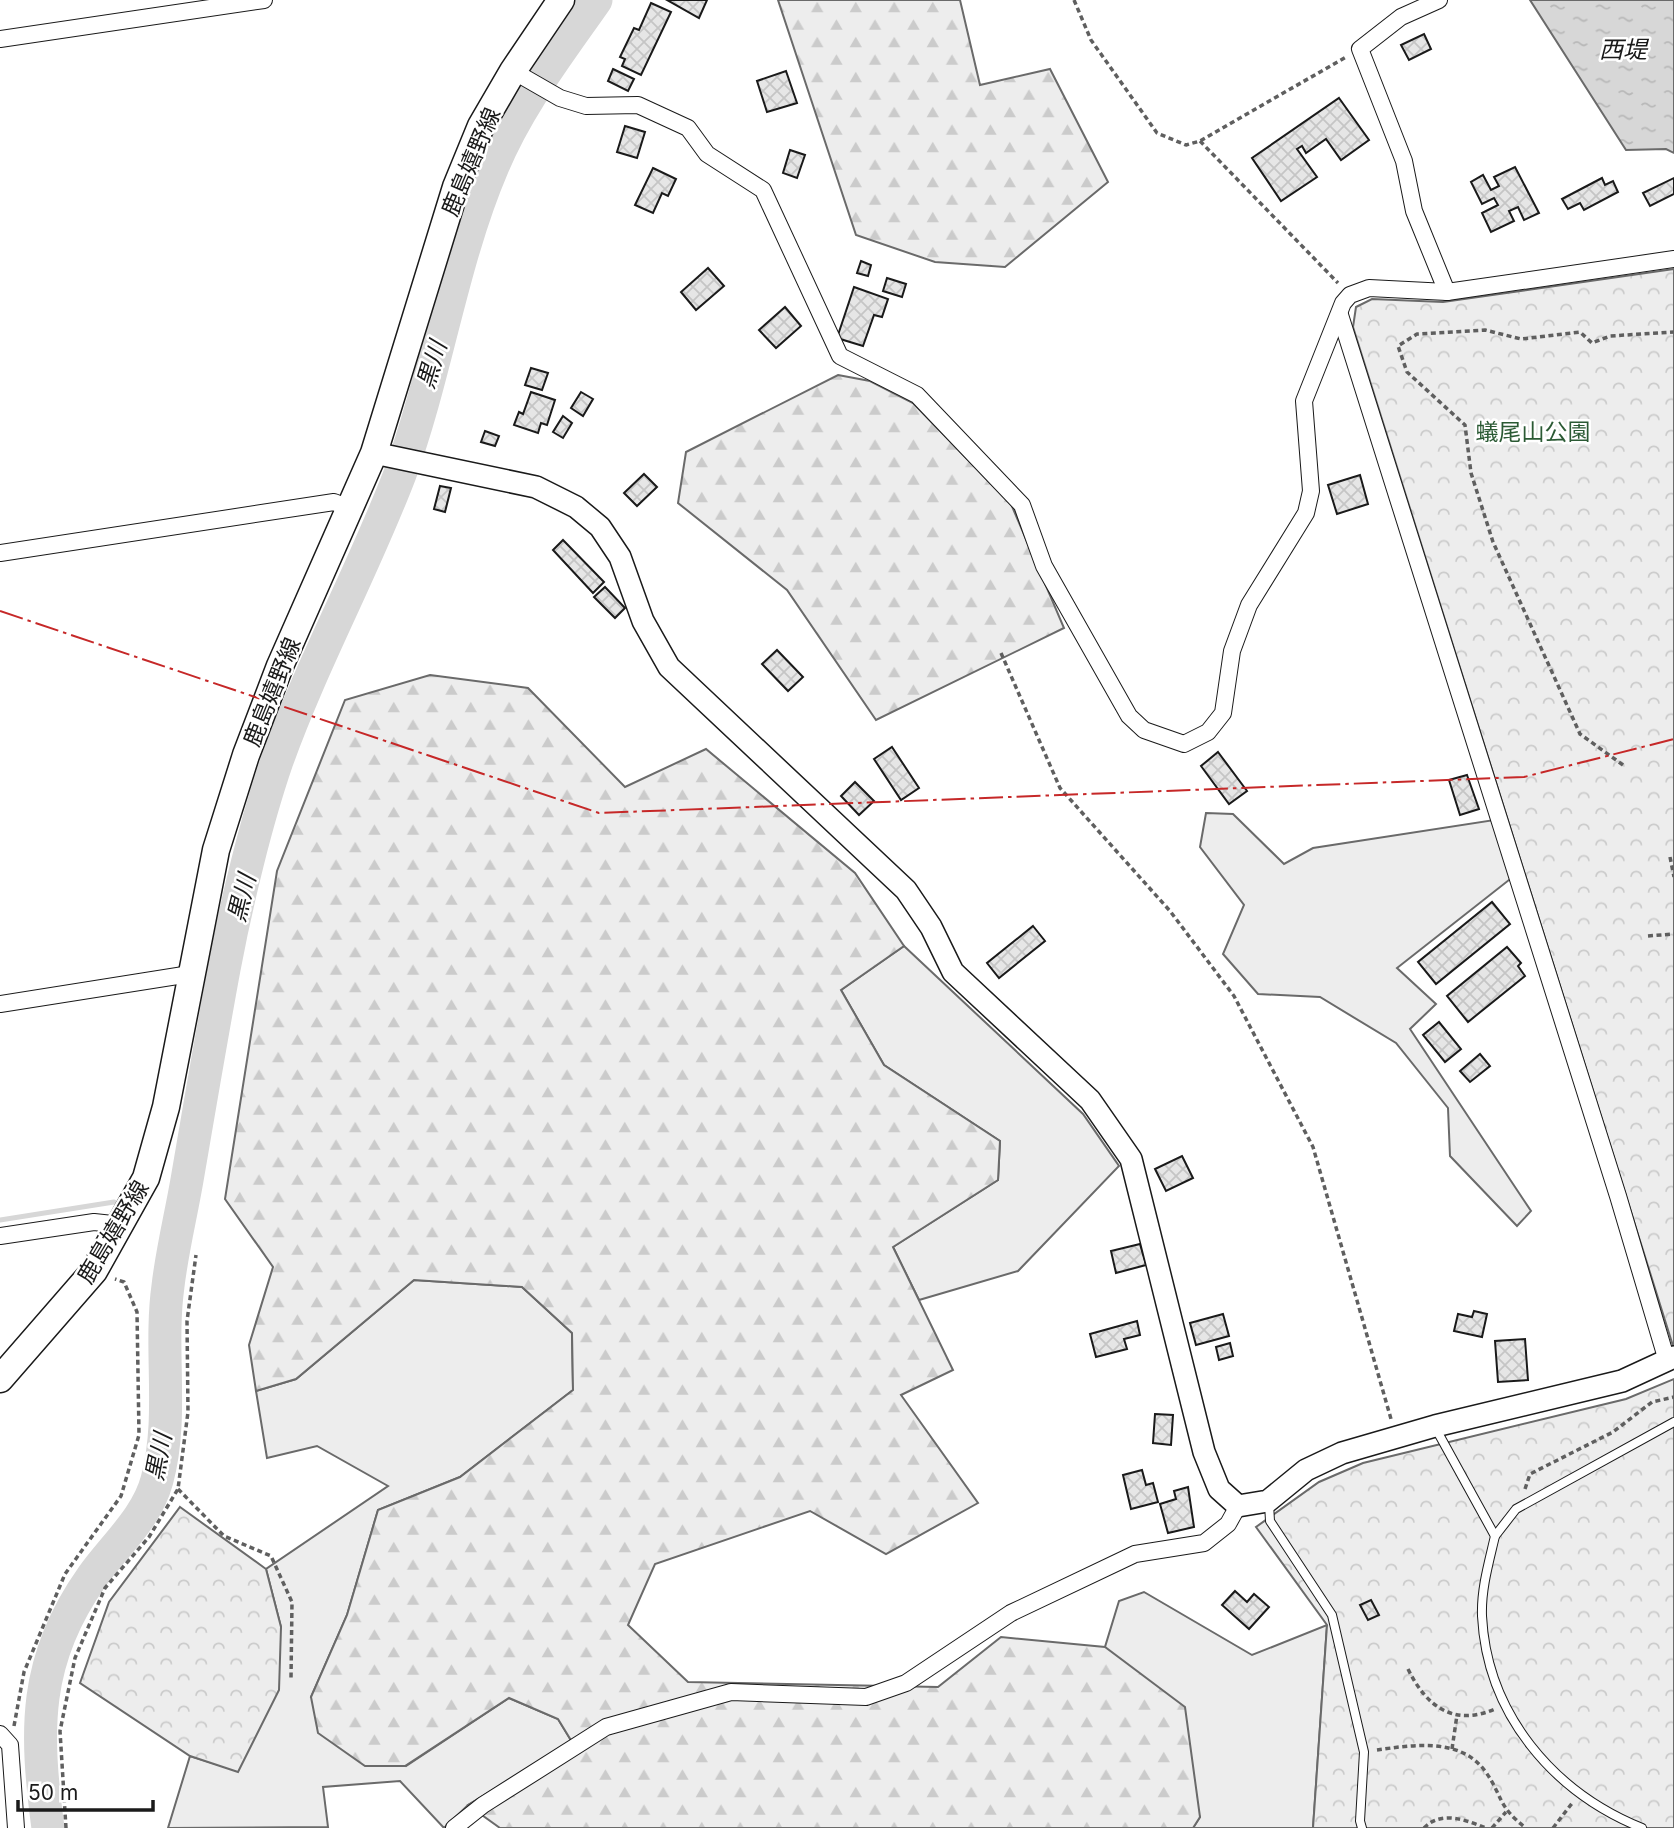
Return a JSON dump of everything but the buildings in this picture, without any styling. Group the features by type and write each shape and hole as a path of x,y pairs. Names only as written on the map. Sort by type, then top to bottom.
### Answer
{"main road":[{"name":"鹿島嬉野線","path":"0,1379 94,1271 122,1226 146,1178 166,1108 216,850 246,755 280,666 374,453 456,187 481,126 513,71 561,0"}],"street":[{"path":"0,39 264,0"},
{"path":"1439,0 1401,17 1360,49 1404,161 1414,211 1447,292"},
{"path":"513,71 559,98 586,106 638,105 688,128 707,154 763,190 840,356 917,395 1022,505 1044,566 1129,716 1144,730 1184,744 1208,732 1223,713 1231,651 1249,605 1306,513 1311,491 1304,401 1339,314 1350,295 1369,288 1447,292 1674,259"},
{"path":"1238,1506 1268,1501 1306,1470 1342,1453 1435,1426 1622,1381 1670,1359 1339,314"},
{"path":"374,453 536,487 576,506 600,527 620,557 643,621 668,667 906,890 931,927 953,972 1090,1100 1131,1159 1204,1452 1219,1489 1238,1506"},
{"path":"0,553 334,502 349,508"},
{"path":"0,1004 190,974"},
{"path":"0,1236 94,1222 122,1226"},
{"path":"454,1828 483,1805 606,1727 731,1692 866,1697 906,1684 1011,1613 1135,1554 1205,1543 1228,1524 1238,1506"},
{"path":"5,1739 16,1828"}],"lane":[{"path":"1642,1828 1621,1820 1580,1794 1551,1771 1526,1741 1503,1706 1493,1676 1482,1616 1486,1572 1495,1536 1516,1509 1674,1422"},
{"path":"1435,1426 1495,1536"},
{"path":"1268,1501 1270,1521 1332,1615 1364,1752 1360,1821 1362,1828"}],"path":[{"path":"1074,0 1091,40 1157,133 1186,145 1200,141 1360,49"},
{"path":"1200,141 1350,295"},
{"path":"1623,765 1580,734 1493,542 1471,473 1465,425 1407,372 1398,346 1417,334 1459,330 1485,330 1521,339 1580,331 1592,343 1610,336 1674,332"},
{"path":"1001,653 1060,788 1170,911 1234,996 1313,1147 1396,1438"},
{"path":"1670,856 1674,877"},
{"path":"1648,936 1674,934"},
{"path":"66,1828 60,1731 75,1658 104,1588 149,1537 178,1489 188,1412 187,1321 196,1255"},
{"path":"5,1739 24,1672 65,1574 121,1496 139,1435 137,1312 124,1282 94,1271"},
{"path":"1516,1509 1530,1475 1613,1432 1652,1402 1674,1397"},
{"path":"178,1489 224,1536 271,1556 292,1602 290,1679"},
{"path":"1408,1669 1417,1687 1433,1706 1457,1715 1479,1716 1503,1706"},
{"path":"1452,1749 1457,1715"},
{"path":"1364,1752 1421,1744 1452,1749 1470,1756 1485,1771 1506,1812 1526,1828"},
{"path":"1553,1828 1580,1794"},
{"path":"1424,1828 1431,1821 1460,1817 1489,1828 1506,1812"}],"shaded area":[{"path":"1206,813 1233,814 1284,864 1313,848 1507,818 1523,869 1397,968 1436,1004 1410,1029 1531,1211 1517,1226 1450,1156 1448,1108 1396,1043 1320,997 1258,994 1223,954 1244,905 1200,847"},
{"path":"904,946 1083,1114 1119,1166 1018,1271 919,1300 893,1247 998,1180 1000,1141 884,1065 841,990"},
{"path":"414,1280 522,1287 572,1333 573,1390 460,1477 378,1510 347,1615 311,1697 406,1766 509,1698 558,1719 572,1742 468,1805 444,1828 400,1781 323,1787 328,1827 168,1828 190,1756 238,1771 281,1627 266,1569 388,1486 317,1446 267,1458 256,1391 296,1379"},
{"path":"1144,1592 1252,1655 1327,1625 1313,1828 1193,1828 1200,1817 1105,1647 1119,1601"}],"green space":[{"path":"778,0 960,0 980,85 1050,69 1108,182 1005,267 935,262 856,235"},
{"name":"蟻尾山公園","path":"1674,269 1674,1349 1353,327 1356,307 1372,299 1443,302"},
{"path":"838,375 870,381 913,403 1011,504 1064,628 876,720 787,590 678,503 686,452"},
{"path":"430,675 528,688 625,787 706,749 855,873 904,946 841,990 884,1065 1000,1141 998,1180 893,1247 953,1370 901,1395 978,1503 886,1554 810,1511 655,1564 628,1625 688,1682 938,1687 1001,1637 1105,1647 1185,1707 1200,1817 1193,1828 500,1828 468,1805 572,1742 558,1719 509,1698 405,1766 365,1766 318,1733 311,1697 347,1615 378,1510 460,1477 573,1390 572,1333 522,1287 414,1280 296,1379 256,1391 249,1345 273,1267 225,1199 277,871 345,700"},
{"path":"1674,1379 1674,1828 1313,1828 1327,1625 1256,1527 1319,1482 1363,1463 1626,1399"},
{"path":"180,1507 266,1569 281,1627 279,1690 238,1772 190,1756 80,1683 109,1602"}],"water":[{"name":"西堤","path":"1530,0 1674,0 1674,153 1666,149 1626,150"}],"waterway":[{"name":"黒川","path":"48,1828 41,1760 41,1728 43,1697 58,1638 92,1577 146,1507 157,1480 165,1432 165,1334 170,1273 229,944 262,810 291,725 400,474 413,436 466,241 493,166 527,101 596,0"},
{"path":"0,1220 114,1202"}],"power":[{"path":"0,611 599,813 1524,777 1674,739"}]}
